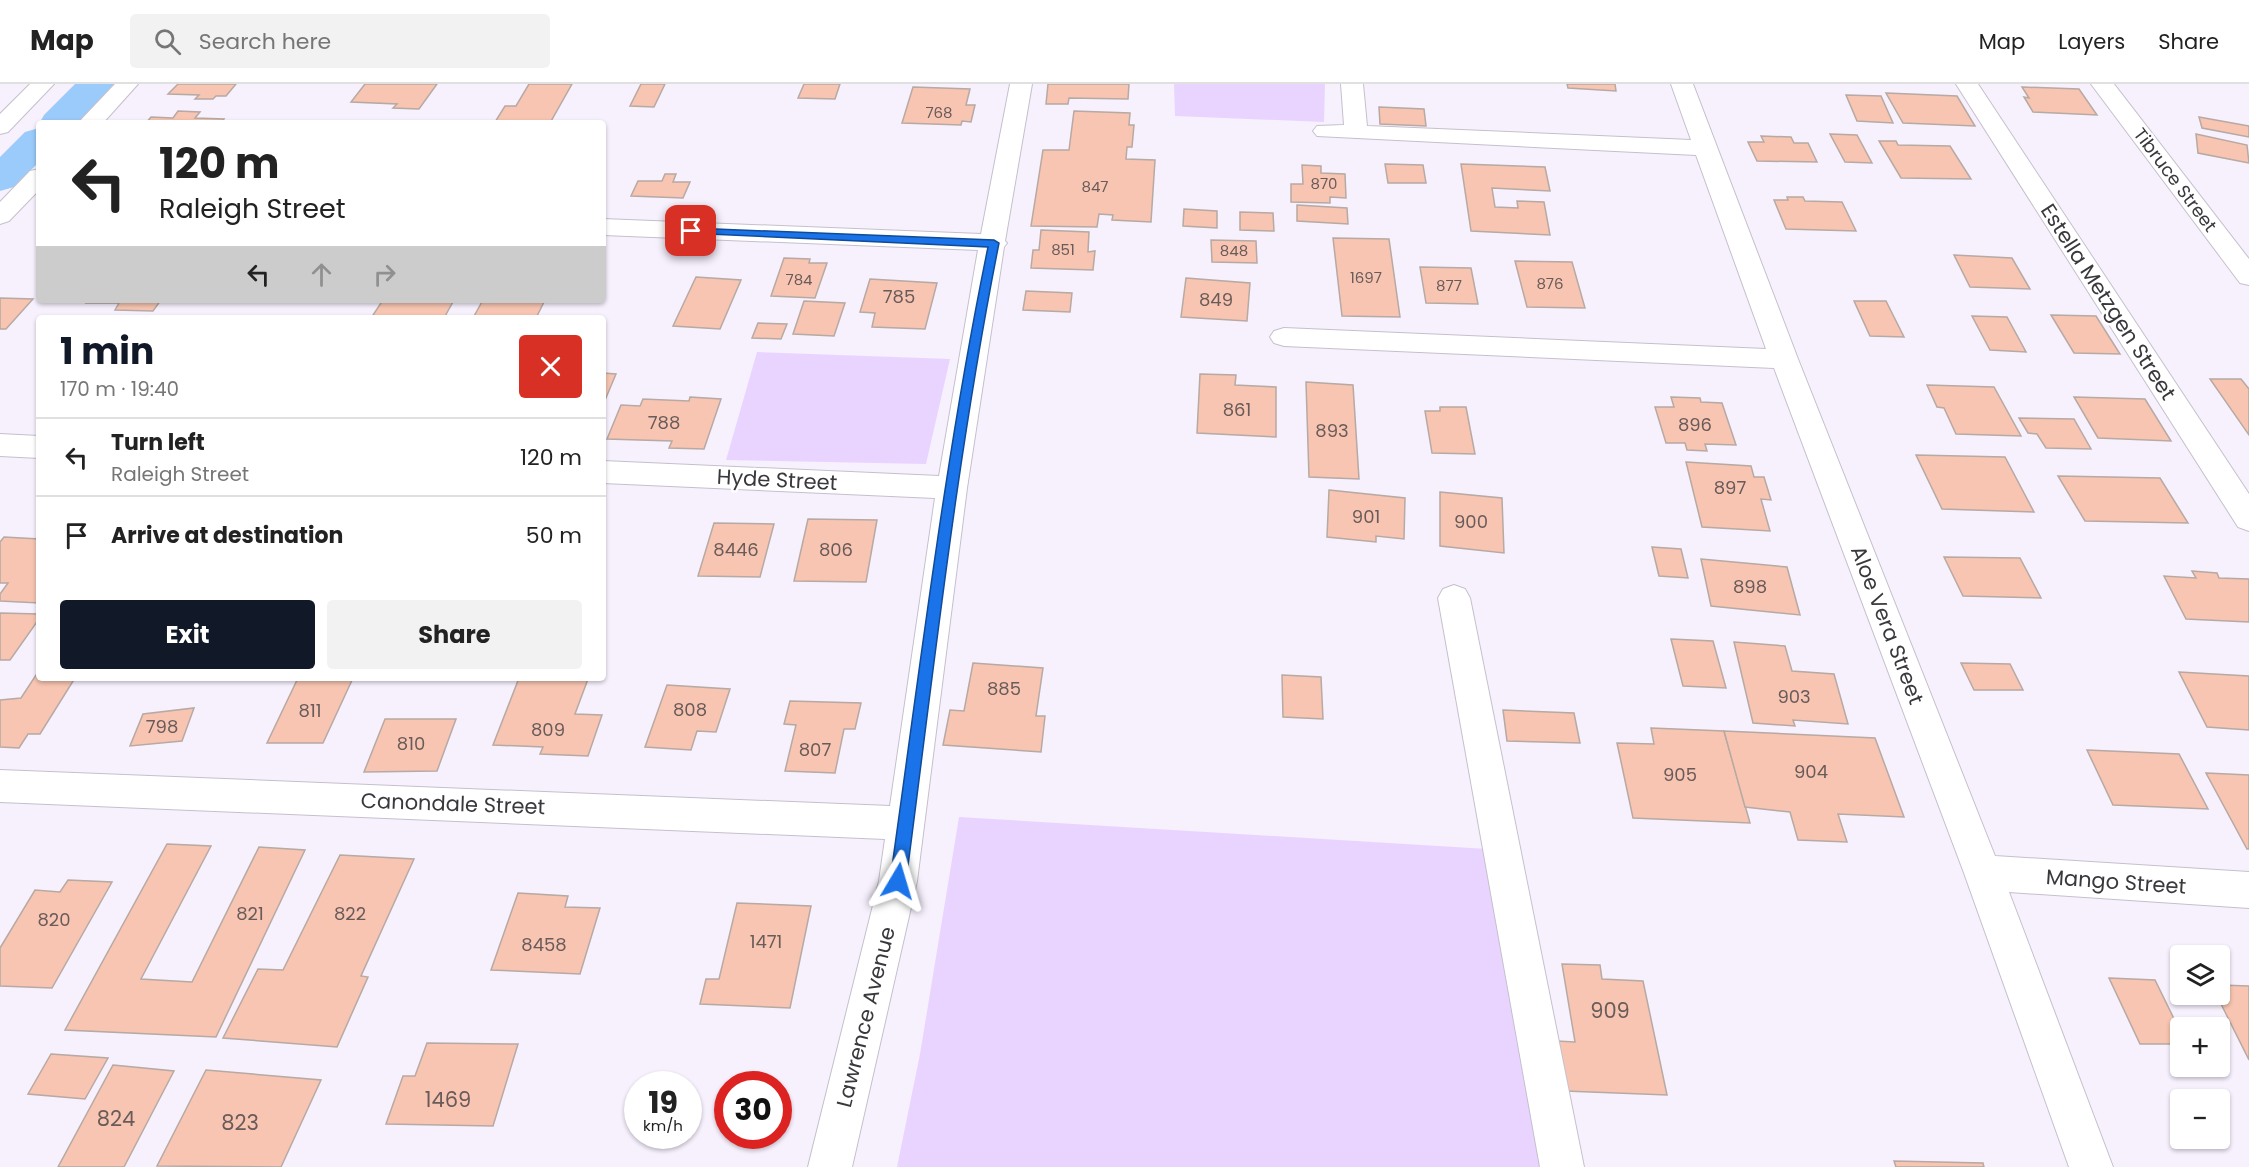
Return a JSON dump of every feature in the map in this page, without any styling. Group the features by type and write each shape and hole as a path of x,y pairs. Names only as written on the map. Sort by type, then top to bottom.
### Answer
{"street":[{"path":"0,127 43,84"},
{"path":"93,120 127,84"},
{"name":"Lawrence Avenue","path":"830,1167 898,881 951,488 977,325 994,243 1021,84"},
{"path":"1352,84 1356,132"},
{"name":"Aloe Vera Street","path":"1682,84 1983,873 2091,1167"},
{"name":"Estella Metzgen Street","path":"1967,84 2249,519"},
{"name":"Tibruce Street","path":"2102,84 2249,277"},
{"path":"1325,131 1705,148"},
{"path":"6,210 36,179"},
{"path":"6,210 36,205"},
{"path":"606,227 994,243"},
{"path":"1284,337 1785,359"},
{"path":"0,446 36,447"},
{"name":"Hyde Street","path":"606,472 951,488"},
{"path":"1454,598 1562,1167"},
{"name":"Canondale Street","path":"0,786 906,823"},
{"name":"Mango Street","path":"1983,873 2249,890"}],"shaded area":[{"path":"1174,84 1325,84 1324,122 1175,116"},
{"path":"757,352 950,359 926,464 726,460"},
{"path":"959,817 1504,850 1545,1167 897,1167 920,1054"}],"building":[{"path":"178,84 236,84 226,96 195,99 199,95 168,94"},
{"path":"365,84 437,84 419,109 393,108 397,104 351,102"},
{"path":"529,84 572,84 552,120 496,120 505,106 516,106"},
{"path":"641,84 665,84 654,107 630,106"},
{"path":"804,84 840,84 835,99 798,98"},
{"path":"1048,84 1129,84 1128,99 1069,98 1068,104 1046,104"},
{"path":"1567,84 1615,84 1616,91 1568,88"},
{"path":"913,87 970,89 966,105 975,105 971,122 962,121 961,125 902,123"},
{"path":"2022,87 2079,89 2097,115 2033,112 2024,97 2029,98"},
{"path":"1886,93 1957,96 1975,126 1903,123"},
{"path":"1846,95 1881,96 1893,123 1857,121"},
{"path":"1379,107 1424,109 1426,126 1380,124"},
{"path":"178,111 200,112 195,118 224,119 148,120 151,117 173,118"},
{"path":"1074,111 1130,113 1129,125 1134,125 1132,147 1127,147 1126,159 1155,160 1151,222 1112,220 1113,215 1099,214 1097,227 1031,226 1043,150 1069,150"},
{"path":"2199,117 2249,126 2249,137 2202,128"},
{"path":"1830,134 1857,135 1872,163 1845,162"},
{"path":"2196,134 2247,145 2249,163 2198,153"},
{"path":"1761,136 1791,137 1794,143 1808,143 1817,162 1757,161 1748,142 1764,142"},
{"path":"1879,141 1896,141 1898,145 1950,146 1971,179 1901,178"},
{"path":"1385,164 1423,165 1426,183 1388,183"},
{"path":"1461,164 1545,167 1550,191 1492,188 1495,207 1518,208 1517,201 1544,202 1550,235 1471,231"},
{"path":"1302,165 1321,166 1321,173 1345,174 1346,198 1330,197 1330,203 1291,202 1291,184 1303,184"},
{"path":"665,174 676,174 673,182 690,182 683,198 631,196 638,181 662,181"},
{"path":"1787,197 1803,197 1805,201 1842,202 1856,231 1786,229 1774,200 1788,200"},
{"path":"1297,205 1347,208 1348,224 1297,221"},
{"path":"1184,209 1217,211 1217,228 1183,226"},
{"path":"1240,212 1273,213 1274,231 1240,230"},
{"path":"1041,230 1089,232 1088,252 1095,251 1093,270 1031,268 1033,250 1039,250"},
{"path":"1333,238 1389,239 1400,317 1342,316"},
{"path":"1211,240 1256,241 1257,263 1212,262"},
{"path":"1954,255 2012,258 2030,289 1970,287"},
{"path":"784,258 810,259 809,263 827,263 815,298 771,296"},
{"path":"1515,261 1572,262 1585,308 1527,307"},
{"path":"1420,267 1471,268 1478,304 1426,303"},
{"path":"696,277 741,280 720,329 673,326"},
{"path":"1186,278 1250,283 1247,321 1181,317"},
{"path":"870,279 937,283 925,329 872,327 875,313 860,312"},
{"path":"1026,291 1072,293 1070,312 1023,310"},
{"path":"0,298 33,299 6,329 0,329"},
{"path":"804,301 845,303 834,336 793,334"},
{"path":"1854,301 1886,301 1904,337 1870,336"},
{"path":"119,303 159,303 153,311 115,310"},
{"path":"381,303 452,303 446,315 373,315"},
{"path":"481,303 544,303 538,315 475,315"},
{"path":"2051,315 2096,316 2120,354 2074,353"},
{"path":"1972,316 2007,317 2026,352 1990,350"},
{"path":"758,323 787,324 781,339 752,338"},
{"path":"606,373 616,374 606,398"},
{"path":"1200,374 1236,375 1235,385 1276,387 1276,437 1197,433"},
{"path":"2210,379 2241,379 2249,389 2249,435"},
{"path":"1306,382 1353,385 1359,479 1309,477"},
{"path":"1927,385 1994,387 2021,436 1956,434 1944,408 1937,407"},
{"path":"690,397 721,399 704,449 669,448 672,441 607,439 621,405 640,406 643,399 689,401"},
{"path":"1671,397 1700,398 1701,402 1722,403 1736,445 1705,444 1707,451 1687,450 1685,443 1666,443 1655,407 1674,407"},
{"path":"2074,397 2145,399 2171,441 2098,438"},
{"path":"1440,407 1466,407 1475,454 1432,453 1425,411 1440,411"},
{"path":"2019,418 2074,419 2091,449 2046,448 2037,434 2028,433"},
{"path":"1916,455 2005,457 2034,512 1942,509"},
{"path":"1686,462 1751,466 1754,477 1764,477 1771,500 1761,499 1770,531 1702,527"},
{"path":"2058,476 2160,478 2188,523 2085,521"},
{"path":"1329,490 1405,498 1404,539 1376,536 1376,542 1327,537"},
{"path":"1440,492 1502,498 1504,553 1440,546"},
{"path":"808,519 877,520 866,582 794,581"},
{"path":"714,523 774,524 760,577 698,576"},
{"path":"4,537 36,539 36,603 0,601 0,594 8,583 0,583 0,542"},
{"path":"1652,547 1681,549 1688,578 1659,576"},
{"path":"1944,557 2020,558 2041,598 1963,596"},
{"path":"1701,559 1787,567 1800,615 1711,606"},
{"path":"2192,571 2217,573 2219,578 2249,579 2249,622 2186,619 2164,576 2196,578"},
{"path":"0,613 36,614 36,623 10,660 0,660"},
{"path":"1671,639 1713,641 1726,688 1683,686"},
{"path":"1734,642 1785,646 1792,671 1834,674 1848,724 1793,720 1795,726 1753,723"},
{"path":"973,663 1043,668 1036,716 1045,716 1041,752 943,745 950,710 964,711"},
{"path":"1961,663 2010,664 2023,690 1974,690"},
{"path":"2179,672 2249,676 2249,730 2207,727"},
{"path":"36,675 36,681 73,681 40,734 28,734 19,748 0,747 0,700 21,698"},
{"path":"1282,675 1321,677 1323,719 1283,717"},
{"path":"297,681 352,681 323,743 267,743"},
{"path":"518,681 587,681 575,714 602,715 588,756 540,754 543,747 493,745"},
{"path":"667,685 730,689 716,732 697,731 691,750 645,747"},
{"path":"790,701 861,703 855,729 844,729 835,773 785,771 796,725 784,724"},
{"path":"194,708 182,741 130,746 143,714"},
{"path":"1503,710 1574,713 1580,743 1507,741"},
{"path":"385,719 456,719 437,771 364,772"},
{"path":"1651,728 1724,731 1750,823 1633,818 1617,743 1654,744"},
{"path":"1724,731 1875,738 1904,817 1838,814 1847,842 1798,840 1790,812 1745,807"},
{"path":"2087,750 2179,754 2208,809 2113,805"},
{"path":"2206,773 2249,775 2249,849 2247,849"},
{"path":"167,844 211,846 141,979 192,982 259,847 305,850 216,1037 65,1030"},
{"path":"340,855 414,859 361,976 368,977 337,1047 223,1038 258,969 283,970"},
{"path":"68,880 112,882 52,988 0,986 0,948 35,890 60,892"},
{"path":"518,893 568,896 565,907 600,908 580,974 491,970"},
{"path":"737,903 811,906 790,1008 700,1004 706,979 719,979"},
{"path":"1562,964 1600,965 1602,979 1643,981 1667,1095 1565,1091 1557,1041 1575,1042"},
{"path":"2109,978 2155,980 2173,1017 2170,1017 2170,1044 2140,1044"},
{"path":"2230,985 2249,986 2249,1060 2230,1022 2230,1017 2228,1017 2222,1005 2230,1005"},
{"path":"427,1043 518,1044 493,1126 386,1124 403,1076 415,1076"},
{"path":"51,1054 108,1058 85,1099 28,1094"},
{"path":"113,1065 174,1071 124,1167 58,1167"},
{"path":"206,1070 321,1080 281,1167 157,1166"},
{"path":"1894,1161 1983,1163 1984,1167 1896,1167"}],"waterway":[{"path":"60,120 96,84"},
{"path":"0,179 36,143"}],"route":[{"path":"691,231 994,243 977,325 951,488 898,881"}]}
